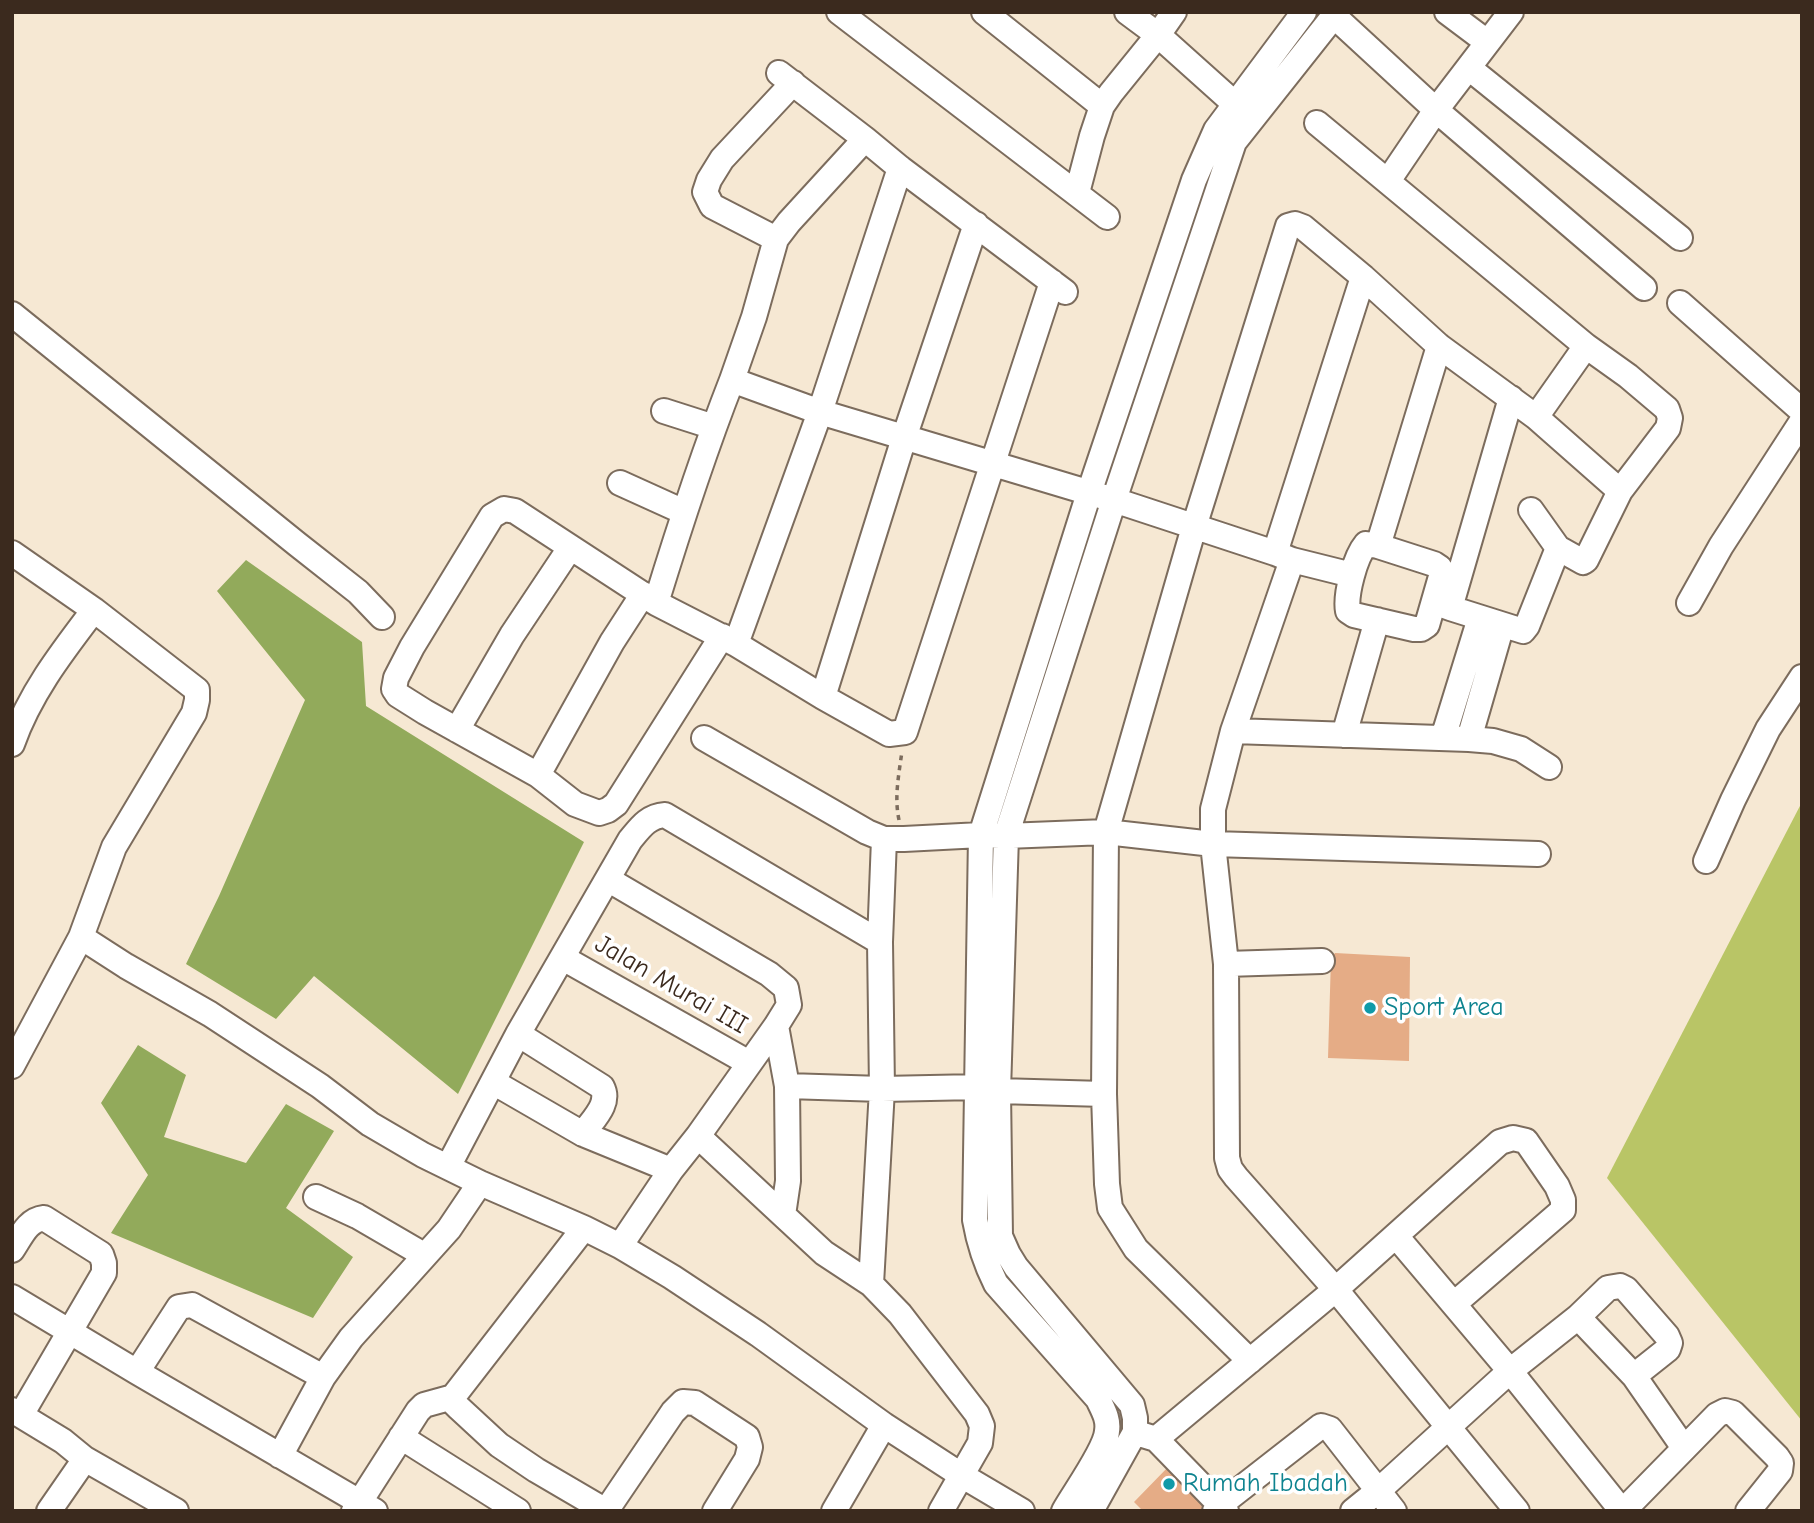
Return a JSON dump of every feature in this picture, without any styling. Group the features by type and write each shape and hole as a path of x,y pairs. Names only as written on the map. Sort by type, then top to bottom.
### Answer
{"street":[{"path":"839,12 1107,217"},
{"path":"984,12 1102,106"},
{"path":"1127,12 1235,104"},
{"path":"1077,193 1102,106 1174,12"},
{"path":"988,1089 1006,836 1114,500 1235,104 1304,12"},
{"path":"1447,12 1487,42"},
{"path":"1388,181 1436,110 1511,12"},
{"path":"1394,1511 1330,1429 1321,1426 1221,1508 1146,1435 1135,1418 1132,1405 1008,1254 1000,1236 988,1134 981,835 1089,493 1194,180 1225,136 1336,14 1436,110 1644,288"},
{"path":"1469,68 1680,239"},
{"path":"776,239 712,206 705,192 722,159 786,78 900,168 1059,287 992,465 905,732 889,734 823,697 729,640 650,599 514,511 504,509 492,516 412,647 394,689 398,695 538,775 575,804 588,810 598,813 616,804 729,640 820,412 900,168"},
{"path":"1317,123 1586,346 1628,376 1667,409 1670,418 1668,428 1620,491 1586,560 1580,561 1558,548 1531,510"},
{"path":"538,775 612,642 650,599 733,380 776,239 865,139"},
{"path":"823,697 904,438 976,224"},
{"path":"1250,1361 1136,1249 1110,1208 1104,1094 1105,832 1194,527 1288,226 1295,224 1303,227 1439,346 1536,417 1620,491"},
{"path":"1363,277 1213,809 1213,844 1226,964 1227,1158 1236,1177 1335,1290 1517,1511"},
{"path":"1680,303 1802,411"},
{"path":"12,314 358,592 382,617"},
{"path":"1378,546 1439,346"},
{"path":"1536,417 1586,346"},
{"path":"733,380 820,412 1352,575"},
{"path":"1442,605 1440,568 1366,544 1352,575 1347,603 1348,611 1354,615 1421,629 1427,625 1442,605 1511,398"},
{"path":"664,411 714,427"},
{"path":"1689,603 1721,546 1802,421"},
{"path":"620,483 684,512"},
{"path":"457,730 512,635 570,548"},
{"path":"1442,605 1522,631 1527,626 1558,548"},
{"path":"12,553 94,610 197,690 194,713 114,847 81,937 12,1066"},
{"path":"12,744 30,701 52,665 94,610"},
{"path":"1344,734 1377,620"},
{"path":"1443,738 1491,622"},
{"path":"1469,738 1491,622"},
{"path":"1706,861 1768,729 1802,677"},
{"path":"1233,731 1469,738 1521,749 1549,767"},
{"path":"704,738 867,832 894,839 1105,832 1213,844 1538,854"},
{"path":"448,1167 518,1034 630,840 656,815 665,815 880,942"},
{"path":"871,1284 882,1089 880,942 894,839"},
{"path":"608,880 769,974 786,988 789,1005 620,1245"},
{"path":"81,937 210,1014 320,1086 370,1124 480,1183 620,1245 758,1334 884,1425 1022,1511"},
{"name":"Jalan Murai III","path":"563,958 749,1063"},
{"path":"1226,964 1322,961"},
{"path":"776,1027 787,1086 788,1181 783,1214"},
{"path":"518,1034 602,1087 606,1094 604,1104 583,1134"},
{"path":"493,1082 583,1134 671,1170"},
{"path":"787,1086 1104,1094"},
{"path":"988,1134 975,1220 979,1246 986,1266 996,1283 1098,1399 1106,1415 1108,1432 1102,1448 1064,1511"},
{"path":"698,1136 824,1254 871,1284 900,1314 977,1414 982,1426 980,1443 941,1511"},
{"path":"1091,1511 1146,1435 1250,1361 1335,1290 1500,1142 1513,1138 1526,1141 1557,1186 1563,1200 1563,1210 1454,1304"},
{"path":"280,1456 323,1377 351,1338 449,1229 480,1183"},
{"path":"316,1197 357,1216 424,1255"},
{"path":"12,1250 28,1225 35,1219 44,1218 101,1254 104,1263 104,1273 71,1332 16,1413 63,1441 85,1459 176,1511"},
{"path":"12,1297 363,1508 401,1437 424,1405 453,1397 584,1228"},
{"path":"1396,1236 1623,1511 1717,1415 1725,1411 1733,1413 1781,1463 1780,1471 1748,1511"},
{"path":"1353,1511 1608,1288 1620,1286 1626,1289 1670,1343 1668,1349 1634,1376"},
{"path":"137,1372 180,1307 192,1305 323,1377"},
{"path":"1578,1317 1634,1376 1684,1448"},
{"path":"453,1397 454,1403 499,1445 606,1511 673,1412 683,1402 695,1403 747,1437 750,1447 747,1459 715,1511"},
{"path":"834,1511 884,1425"},
{"path":"401,1437 518,1511"},
{"path":"49,1511 85,1459"}],"path":[{"path":"894,839 897,788 905,732"}],"green space":[{"path":"246,560 362,642 366,706 584,842 458,1094 314,976 276,1019 186,964 219,896 305,700 217,591"},
{"path":"1802,802 1802,1421 1607,1178"},
{"path":"138,1045 186,1075 164,1137 246,1163 286,1104 334,1131 286,1208 353,1257 313,1318 111,1233 148,1175 101,1103"}],"building":[{"name":"Sport Area","path":"1335,953 1410,957 1409,1061 1328,1058 1331,958"},
{"name":"Rumah Ibadah","path":"1169,1466 1206,1503 1199,1511 1143,1511 1134,1502"}],"place":[{"name":"Sport Area","path":"1370,1008"},
{"name":"Rumah Ibadah","path":"1169,1484"}]}
